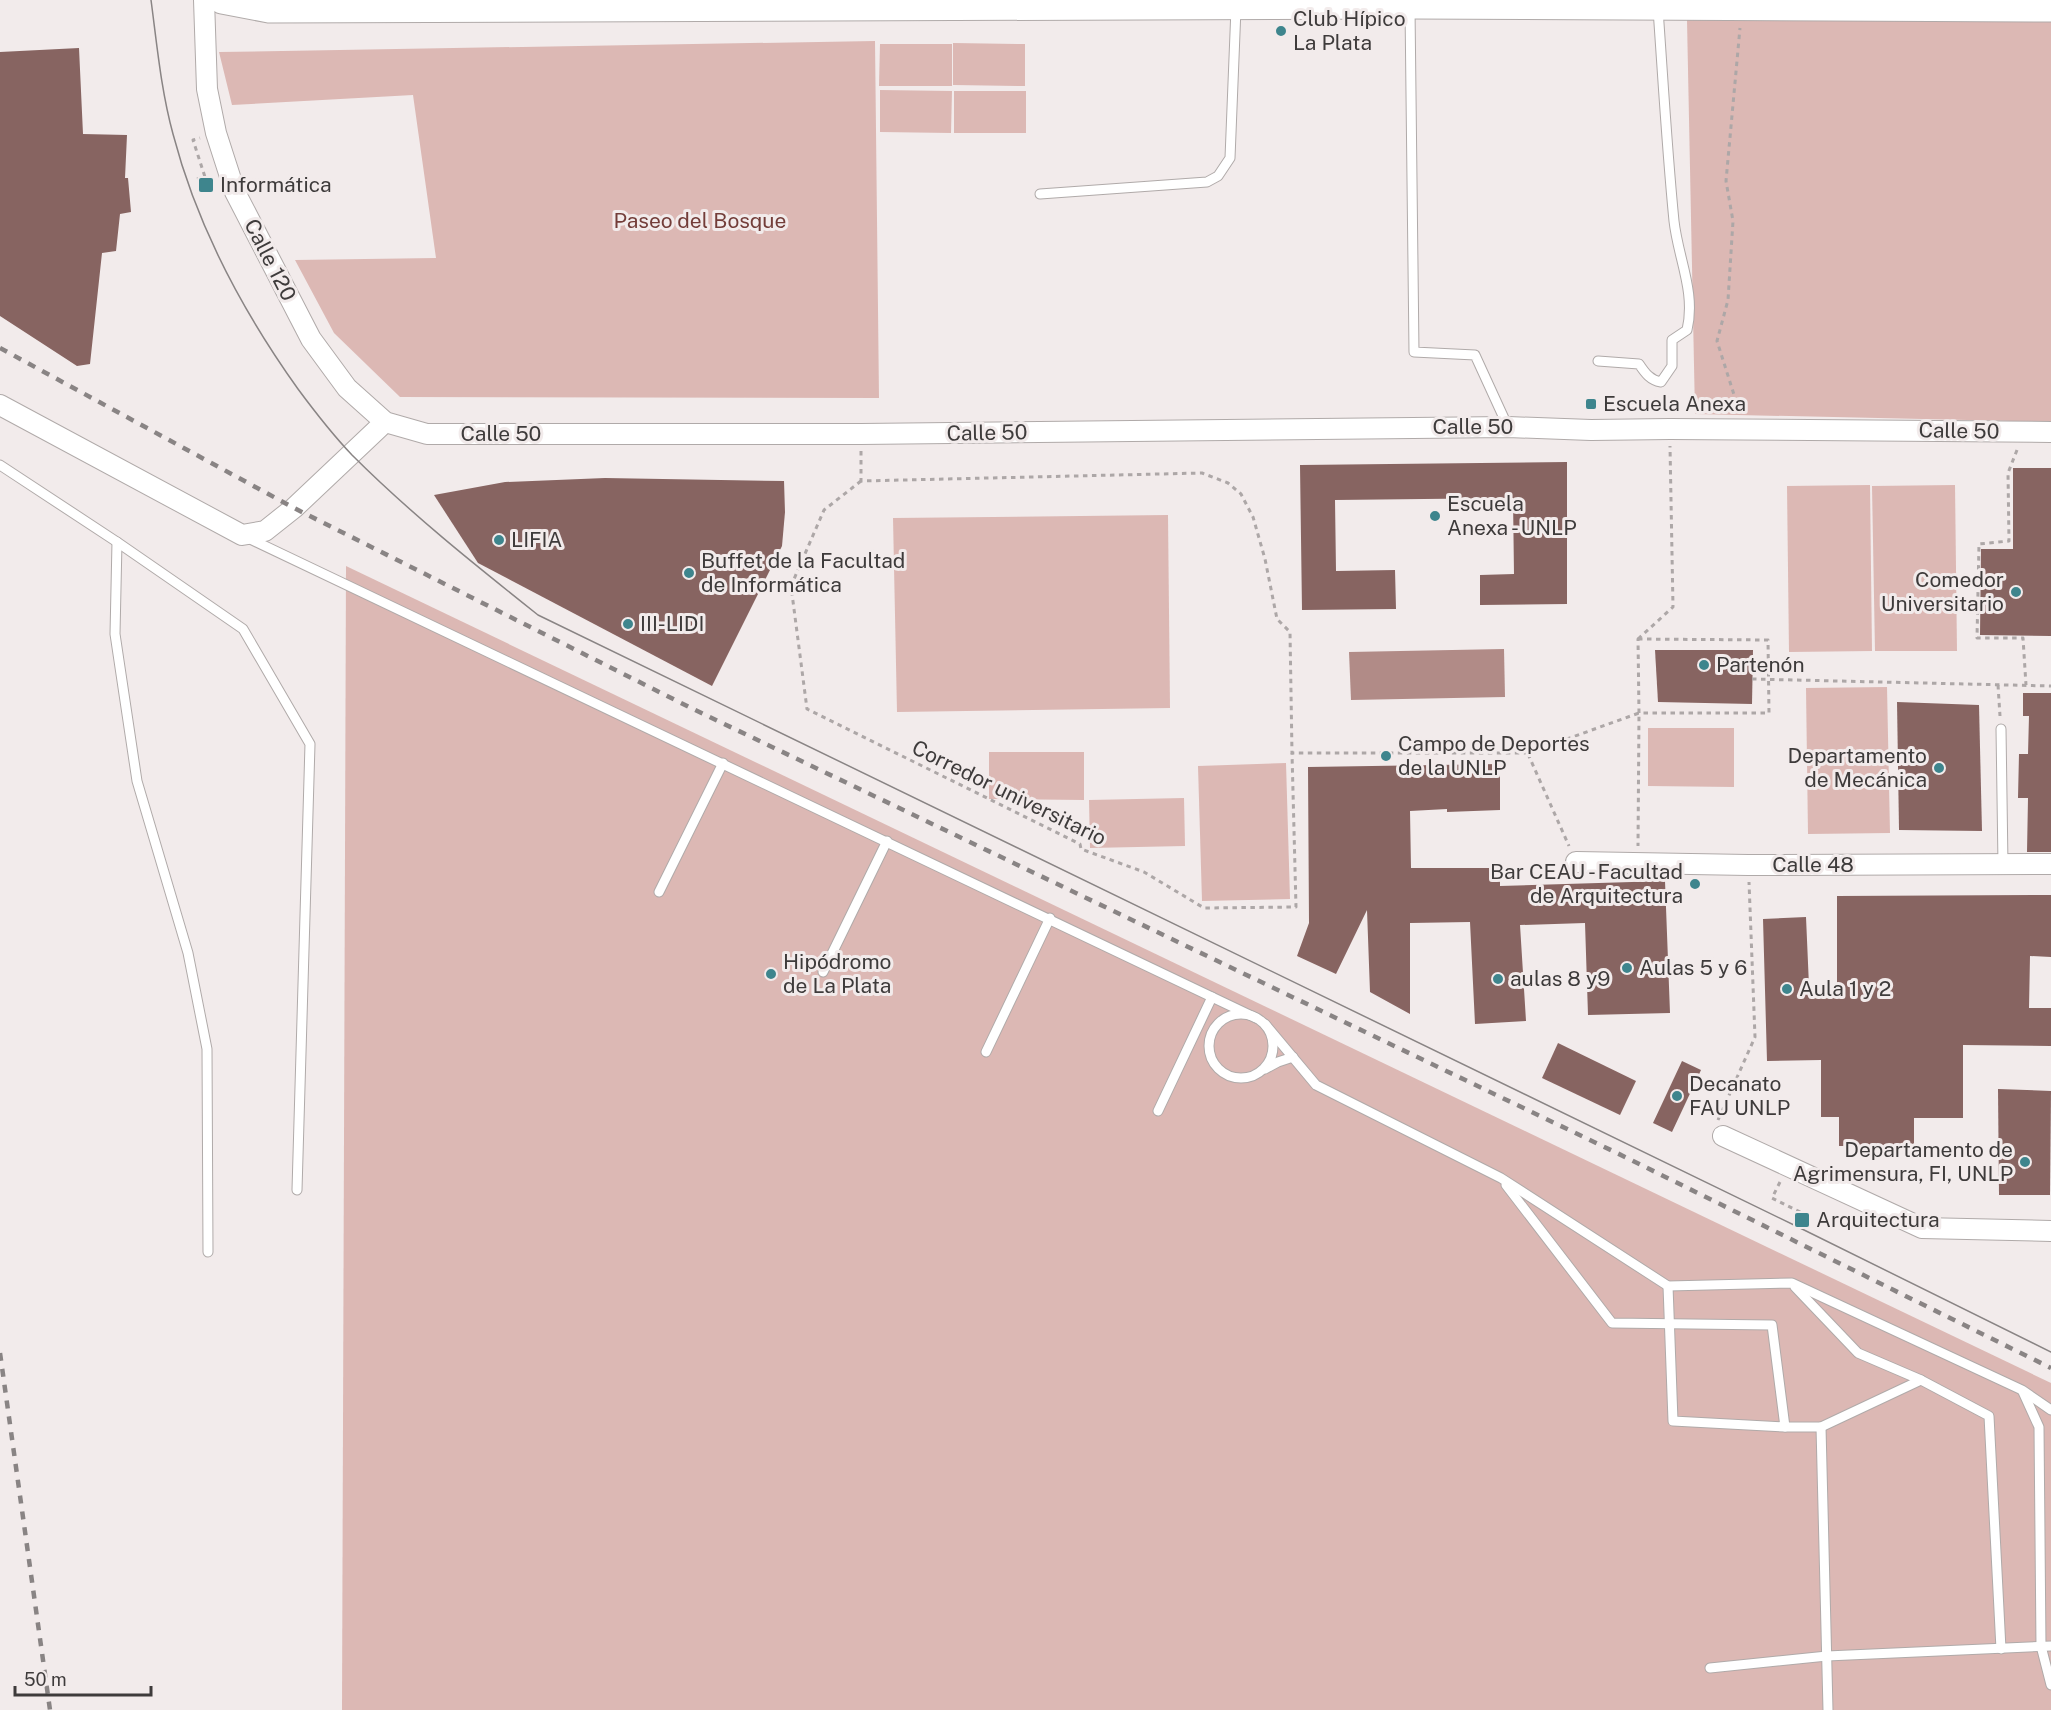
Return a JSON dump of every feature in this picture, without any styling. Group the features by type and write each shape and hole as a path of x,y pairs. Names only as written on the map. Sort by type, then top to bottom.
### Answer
{"main road":[{"path":"222,0 269,9 1236,6 1410,3 2051,8"}],"street":[{"name":"Calle 120","path":"204,0 207,90 216,133 235,192 311,339 347,388 385,422"},
{"path":"0,405 242,535 265,531 287,514 385,422"},
{"name":"Calle 50","path":"385,422 427,434 861,434 1508,427 1591,430 2051,432"},
{"name":"Calle 48","path":"1576,862 1748,865 2051,864"},
{"path":"1719,1131 1788,1166 1922,1228 2051,1231"}],"lane":[{"path":"1410,3 1414,352 1475,355 1508,427"},
{"path":"1040,194 1207,182 1218,176 1230,158 1236,6"},
{"path":"1598,361 1639,364 1653,381 1661,382 1672,366 1672,340 1687,330 1689,320 1691,308 1686,275 1674,224 1658,6"},
{"path":"0,465 243,629 310,744 297,1190"},
{"path":"242,535 1256,1018 1265,1024 1316,1085 1501,1178 1668,1286 1792,1283 2022,1390 2051,1410"},
{"path":"117,542 115,634 137,781 188,953 207,1049 208,1252"},
{"path":"2001,729 2003,864"},
{"path":"659,892 723,763"},
{"path":"824,972 887,841"},
{"path":"986,1052 1050,918"},
{"path":"1158,1110 1212,997"},
{"path":"1256,1018 1246,1014 1236,1014 1227,1018 1213,1032 1209,1041 1209,1051 1218,1069 1237,1078 1248,1077 1293,1057"},
{"path":"1259,1073 1272,1056 1271,1034 1265,1024"},
{"path":"1501,1178 1612,1323 1773,1325 1785,1427"},
{"path":"1792,1283 1858,1353 1921,1380 1989,1416 2001,1649"},
{"path":"1668,1286 1673,1421 1821,1427 1921,1380"},
{"path":"2022,1390 2039,1427 2046,1646 2051,1685"},
{"path":"1821,1427 1828,1710"},
{"path":"1710,1668 1827,1656 2046,1646"}],"path":[{"path":"1726,429 1736,402 1717,341 1728,300 1733,221 1726,181 1743,7"},
{"path":"1637,863 1638,639 1673,607 1670,429"},
{"path":"2025,432 2008,473 2009,541 1979,544 1977,638 2023,638 2026,685"},
{"path":"861,434 861,481"},
{"name":"Corredor universitario","path":"1202,473 1228,483 1241,494 1253,517 1278,619 1290,632 1296,907 1204,908 1144,872 1081,849 1080,844 807,709 791,586 824,510 861,481 1202,473"},
{"path":"1292,753 1528,753 1639,713 1769,713 1768,640 1638,639"},
{"path":"1752,679 2051,686"},
{"path":"1998,684 2001,729"},
{"path":"1528,753 1576,862"},
{"path":"1719,1131 1755,1037 1748,865"},
{"path":"1788,1166 1772,1198 1804,1214 1802,1220"}],"green space":[{"path":"2051,17 2051,422 1695,414 1687,20"},
{"name":"Paseo del Bosque","path":"875,41 879,398 400,397 334,333 295,260 436,258 413,95 232,105 219,52"},
{"path":"953,43 1025,44 1025,86 953,85"},
{"path":"880,44 952,44 952,86 879,86"},
{"path":"880,90 952,91 951,133 880,132"},
{"path":"954,91 1026,91 1026,133 954,133"},
{"path":"1870,485 1872,651 1789,652 1787,486"},
{"path":"1955,485 1957,651 1875,651 1872,486"},
{"path":"1168,515 1170,708 897,712 893,518"},
{"name":"Hipódromo de La Plata","path":"346,566 2051,1383 2051,1710 342,1710"},
{"path":"1887,687 1890,833 1808,834 1806,688"},
{"path":"1648,728 1734,728 1734,787 1648,786"},
{"path":"989,752 1084,752 1084,800 989,799"},
{"path":"1286,763 1290,899 1202,901 1198,766"},
{"path":"1184,798 1185,846 1090,848 1089,800"}],"shaded area":[{"path":"1504,649 1505,697 1351,700 1349,652"}],"building":[{"path":"79,48 83,134 127,135 125,178 128,178 131,212 120,214 116,251 102,253 90,364 77,366 0,316 0,52"},
{"path":"1567,462 1567,604 1480,605 1480,575 1514,574 1513,498 1335,500 1336,571 1395,570 1396,609 1302,610 1300,465"},
{"name":"Comedor Universitario","path":"2013,468 2051,468 2051,636 1980,635 1981,549 2013,549"},
{"path":"605,478 784,481 785,512 782,546 712,686 478,563 434,495 505,482"},
{"name":"Partenón","path":"1655,650 1753,650 1752,704 1658,702"},
{"path":"2023,693 2051,693 2051,852 2027,852 2028,798 2018,798 2019,754 2028,754 2029,716 2023,716"},
{"name":"Departamento de Mecánica","path":"1897,702 1979,705 1982,831 1899,830"},
{"path":"1500,764 1500,810 1410,811 1411,868 1500,868 1500,886 1665,881 1670,1013 1588,1015 1585,923 1520,925 1526,1021 1475,1024 1470,922 1410,923 1410,1014 1370,992 1367,910 1336,974 1297,956 1309,923 1308,767"},
{"path":"2051,895 2051,957 2030,956 2029,1008 2051,1008 2051,1046 1963,1045 1963,1118 1914,1118 1914,1146 1839,1146 1839,1117 1821,1117 1821,1060 1767,1061 1763,919 1806,917 1809,986 1837,987 1837,896"},
{"path":"1558,1043 1636,1081 1620,1115 1542,1078"},
{"name":"Decanato FAU UNLP","path":"1682,1061 1701,1070 1672,1132 1653,1123"},
{"name":"Departamento de Agrimensura, FI, UNLP","path":"1998,1089 2051,1091 2050,1195 1999,1195"}],"tram line":[{"path":"151,0 165,101 183,168 195,202 224,267 259,330 298,389 352,455 419,518 538,615 2051,1352"}],"railway":[{"path":"0,348 294,508 691,708 1617,1153 2051,1368"},
{"path":"0,1353 50,1710"}],"place":[{"name":"Club Hípico La Plata","path":"1281,31"},
{"name":"Informática","path":"206,185"},
{"name":"Escuela Anexa","path":"1591,404"},
{"name":"Escuela Anexa - UNLP","path":"1435,516"},
{"name":"LIFIA","path":"499,540"},
{"name":"Buffet de la Facultad de Informática","path":"689,573"},
{"name":"Comedor Universitario","path":"2016,592"},
{"name":"III-LIDI","path":"628,624"},
{"name":"Partenón","path":"1704,665"},
{"name":"Campo de Deportes de la UNLP","path":"1386,756"},
{"name":"Departamento de Mecánica","path":"1939,768"},
{"name":"Bar CEAU - Facultad de Arquitectura","path":"1695,884"},
{"name":"Aulas 5 y 6","path":"1627,968"},
{"name":"Hipódromo de La Plata","path":"771,974"},
{"name":"aulas 8 y9","path":"1498,979"},
{"name":"Aula 1 y 2","path":"1787,989"},
{"name":"Decanato FAU UNLP","path":"1677,1096"},
{"name":"Departamento de Agrimensura, FI, UNLP","path":"2025,1162"},
{"name":"Arquitectura","path":"1802,1220"}]}
